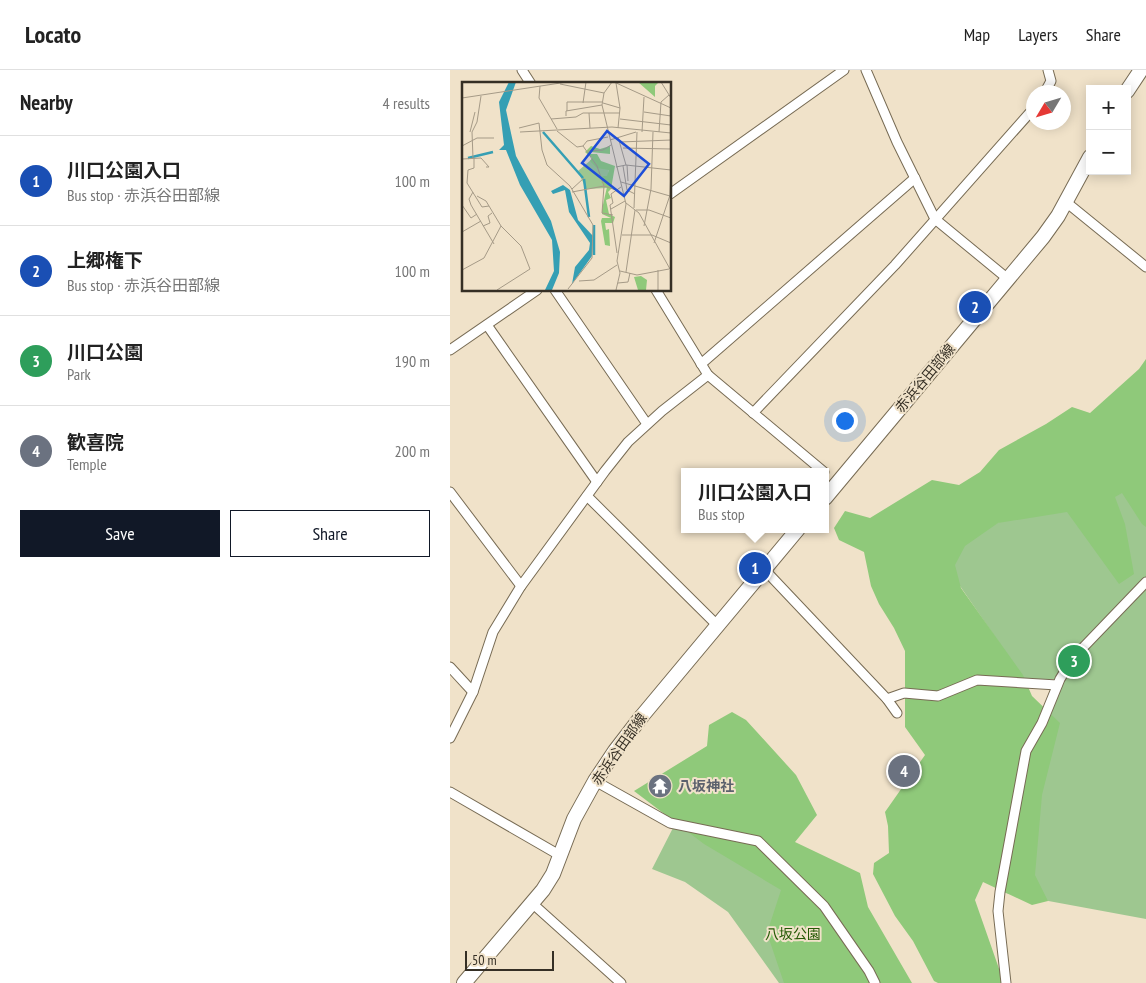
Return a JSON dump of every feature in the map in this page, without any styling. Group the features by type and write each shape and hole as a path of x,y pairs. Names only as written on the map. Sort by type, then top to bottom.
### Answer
{"main road":[{"path":"1131,85 1141,70"},
{"name":"赤浜谷田部線","path":"829,493 1043,237 1066,202 1086,164"},
{"name":"赤浜谷田部線","path":"464,983 533,904 553,874 574,819 595,782 642,716 795,533"}],"street":[{"path":"522,70 529,82"},
{"path":"671,193 844,70"},
{"path":"866,70 896,142 935,219 1008,279"},
{"path":"1048,70 1051,81 1048,85"},
{"path":"753,413 895,265 1026,117"},
{"path":"701,364 915,178"},
{"path":"1066,202 1146,267"},
{"path":"450,350 535,291"},
{"path":"556,291 647,424"},
{"path":"657,291 708,375 820,468"},
{"path":"488,325 597,482"},
{"path":"450,738 473,692 493,632 522,586 628,442 647,424 708,375"},
{"path":"829,475 838,483"},
{"path":"450,492 522,586"},
{"path":"587,496 717,625"},
{"path":"764,569 888,699 897,713"},
{"path":"1006,983 998,911 1026,751 1042,723 1057,686 1073,658 1146,582"},
{"path":"450,667 473,692"},
{"path":"888,699 904,692 938,696 977,680 1057,686"},
{"path":"595,782 670,823 758,841 824,906 869,971 875,983"},
{"path":"450,792 560,856"},
{"path":"533,904 621,983"}],"green space":[{"path":"1146,359 1146,527 1142,524 1122,493 1115,497 1125,524 1134,574 1119,584 1067,512 998,523 965,546 955,565 961,588 1023,675 1032,696 1060,723 1042,795 1035,875 1048,901 1032,905 983,882 975,900 1004,983 938,983 934,981 913,941 895,916 873,874 874,863 889,853 888,826 885,812 925,755 905,727 905,651 871,586 864,552 839,540 834,528 845,511 870,518 932,480 959,485 980,472 999,450 1072,407 1090,413 1139,369"},
{"path":"1146,409 1146,919 1000,892 1059,679 1004,683 1000,644 940,557 982,529 1053,501"},
{"path":"732,712 746,720 796,775 817,815 795,842 860,873 868,907 912,983 784,983 767,933 781,890 704,844 634,791 707,746 709,725"},
{"name":"八坂公園","path":"675,824 752,842 872,983 779,983 728,912 685,882 652,869"}],"place":[{"name":"上郷権下","path":"975,307"},
{"name":"川口公園入口","path":"755,568"},
{"name":"川口公園","path":"1074,661"},
{"name":"歓喜院","path":"904,771"},
{"name":"八坂神社","path":"660,786"}]}
